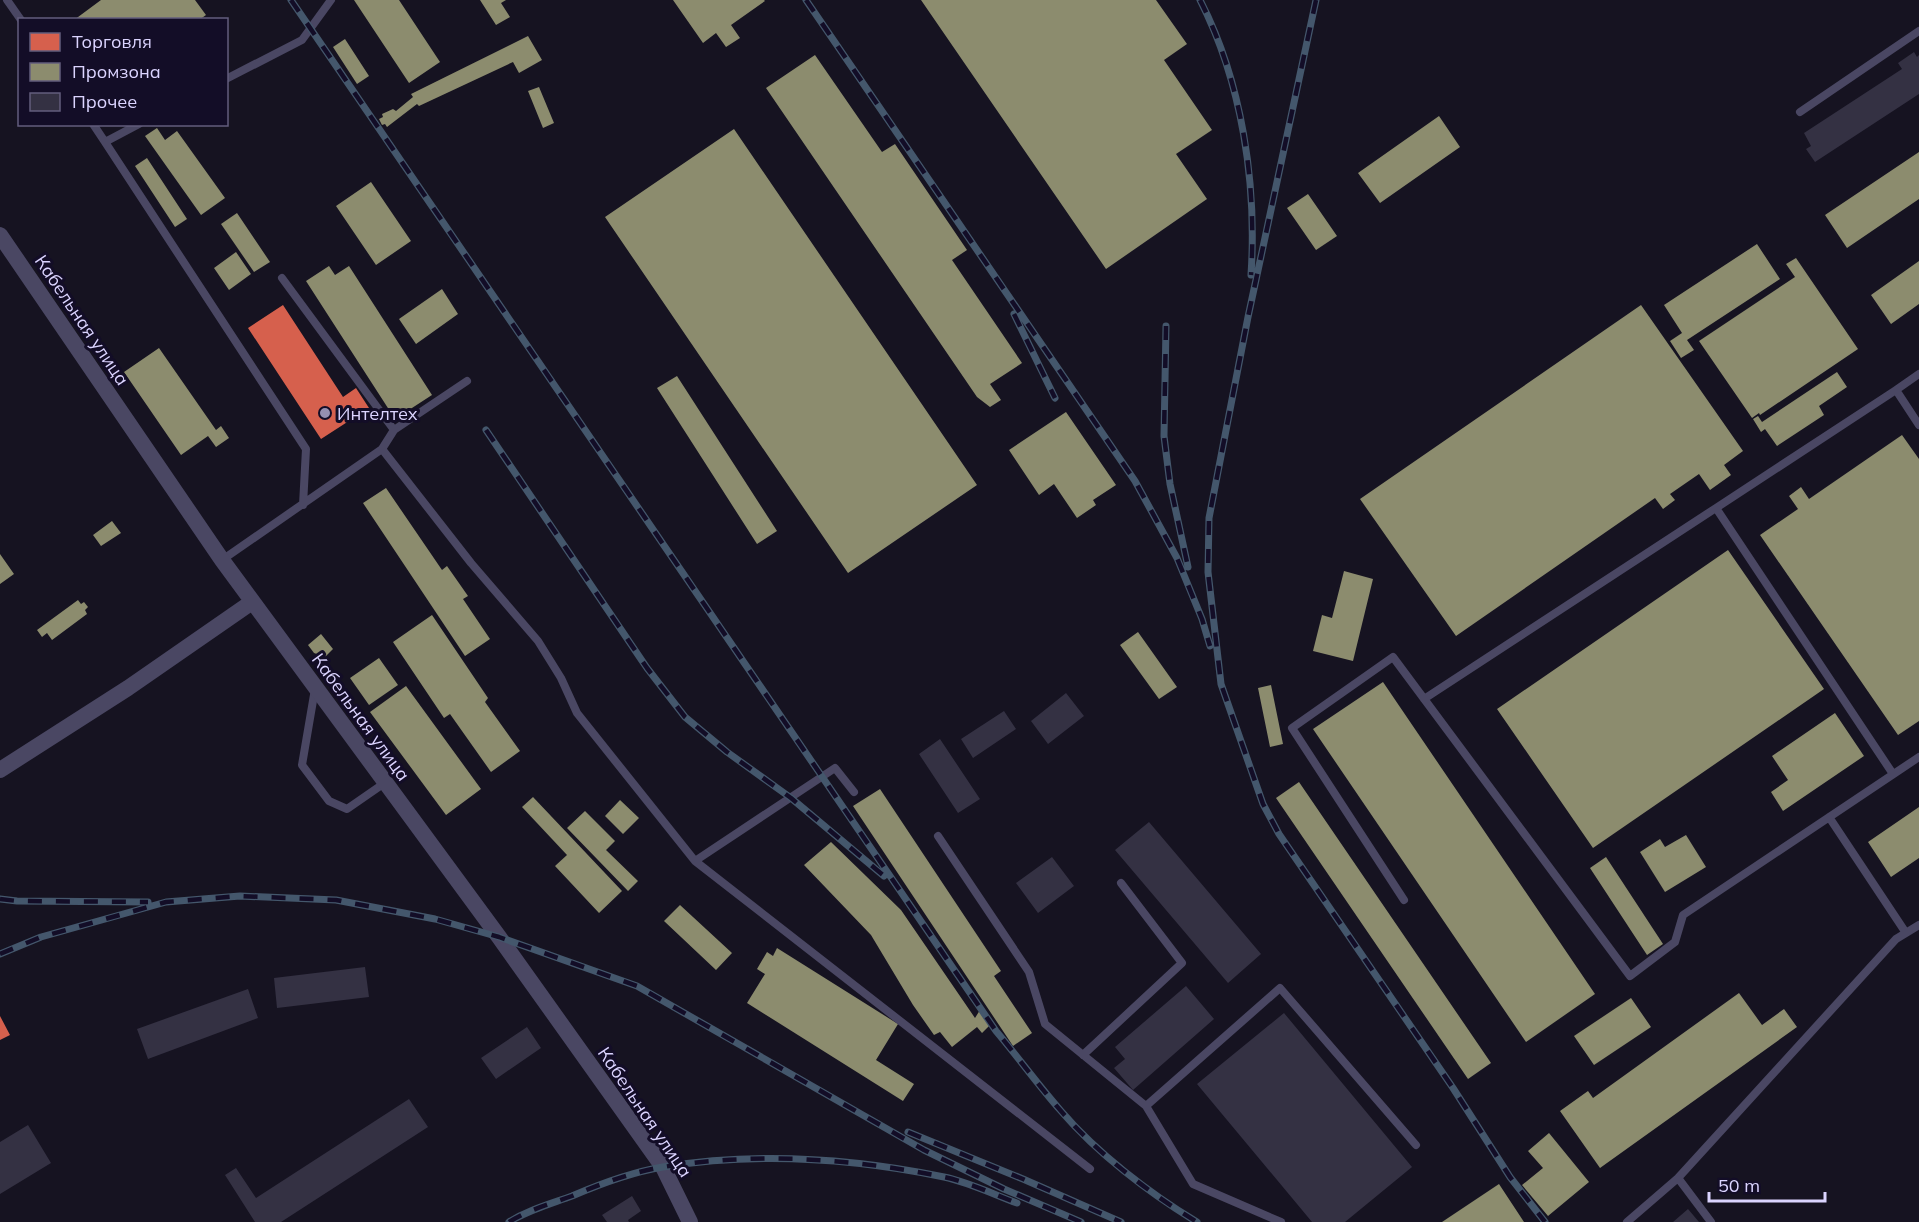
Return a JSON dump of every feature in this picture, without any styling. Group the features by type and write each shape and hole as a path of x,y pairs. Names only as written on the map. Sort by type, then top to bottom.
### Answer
{"street":[{"name":"Кабельная улица","path":"0,235 222,560 499,937 663,1167 690,1222"},
{"path":"0,770 128,688 252,602"}],"lane":[{"path":"7,0 20,18"},
{"path":"228,78 302,40 331,0"},
{"path":"1800,112 1919,31"},
{"path":"94,126 306,449 303,505"},
{"path":"105,142 135,126"},
{"path":"282,278 394,430"},
{"path":"1424,699 1919,374"},
{"path":"222,560 382,449 394,430 467,381"},
{"path":"1896,390 1919,425"},
{"path":"382,449 471,563 538,641 561,678 577,713 695,861 1089,1169"},
{"path":"1716,508 1893,774"},
{"path":"1404,900 1292,728 1393,657 1630,976 1675,942 1683,915 1919,757"},
{"path":"315,687 302,765 329,801 347,809 386,782"},
{"path":"695,861 835,768 854,792"},
{"path":"1829,817 1906,933"},
{"path":"938,836 1029,972 1045,1024 1146,1106 1193,1184 1281,1222"},
{"path":"1083,1055 1182,963 1121,883"},
{"path":"1627,1222 1678,1178 1896,939 1919,925"},
{"path":"1146,1106 1280,988 1416,1145"},
{"path":"1678,1178 1711,1222"}],"building: Торговля":[{"path":"283,305 343,397 356,388 369,408 321,439 248,328"},
{"path":"0,1016 10,1035 0,1040"}],"building: Промзона":[{"path":"101,0 195,0 206,15 202,18 77,18"},
{"path":"354,0 399,0 440,62 409,83"},
{"path":"480,0 506,0 501,3 510,17 496,25"},
{"path":"673,0 765,1 731,25 740,38 726,47 716,33 703,43"},
{"path":"921,0 1156,0 1187,44 1164,60 1212,130 1176,154 1207,199 1106,269"},
{"path":"528,36 542,60 519,73 513,62 419,106 417,104 387,127 385,124 382,125 379,119 383,117 382,114 393,109 396,111 413,97 411,94"},
{"path":"345,39 369,76 357,84 333,47"},
{"path":"815,55 882,152 895,144 967,250 952,260 1022,363 990,384 1001,400 990,407 977,397 766,88"},
{"path":"539,87 554,123 543,128 528,91"},
{"path":"1439,116 1460,147 1380,203 1358,173"},
{"path":"157,128 165,140 177,131 225,198 201,215 145,136"},
{"path":"734,129 977,485 848,573 605,217"},
{"path":"1919,152 1919,199 1847,248 1825,215"},
{"path":"147,158 187,219 175,227 135,166"},
{"path":"371,182 411,241 376,265 336,206"},
{"path":"1308,194 1337,236 1316,250 1287,208"},
{"path":"237,213 270,262 254,272 221,224"},
{"path":"1757,244 1780,279 1687,340 1694,350 1681,358 1670,341 1682,333 1664,305"},
{"path":"236,252 251,274 229,290 214,268"},
{"path":"1796,258 1858,349 1760,415 1759,413 1752,418 1699,341 1795,277 1786,264"},
{"path":"1919,261 1919,304 1891,324 1871,295"},
{"path":"329,266 335,275 349,266 432,395 395,419 306,281"},
{"path":"442,289 458,314 416,344 399,319"},
{"path":"1641,305 1743,451 1724,465 1731,475 1710,490 1699,474 1670,494 1675,500 1663,509 1655,498 1456,636 1360,499"},
{"path":"159,348 216,430 221,426 229,438 216,447 208,436 181,455 124,372"},
{"path":"1837,372 1847,387 1819,406 1824,415 1777,446 1765,429 1761,432 1753,419 1758,416 1762,422"},
{"path":"677,376 777,531 757,544 657,388"},
{"path":"1066,412 1116,485 1093,500 1096,505 1077,518 1054,484 1039,495 1009,450"},
{"path":"1902,435 1919,459 1919,721 1898,735 1760,535 1798,509 1789,496 1801,487 1809,499"},
{"path":"386,488 442,570 447,566 468,596 463,599 490,639 465,656 363,503"},
{"path":"112,521 121,533 101,546 93,535"},
{"path":"1728,550 1824,689 1593,848 1497,709"},
{"path":"0,554 14,574 0,584"},
{"path":"1344,571 1373,579 1353,661 1313,651 1322,615 1332,618"},
{"path":"78,600 81,604 84,602 88,607 85,610 87,614 52,640 47,633 42,637 37,630"},
{"path":"432,615 488,698 485,702 520,751 491,772 450,714 444,718 393,642"},
{"path":"1138,632 1177,687 1159,699 1120,645"},
{"path":"321,634 333,649 325,657 314,653 308,645"},
{"path":"379,658 398,685 369,705 350,678"},
{"path":"1383,682 1595,994 1526,1042 1313,729"},
{"path":"1271,685 1283,744 1270,747 1258,688"},
{"path":"406,686 481,789 446,815 370,712"},
{"path":"1835,713 1864,756 1783,811 1771,792 1788,780 1772,756"},
{"path":"1299,782 1491,1063 1468,1079 1276,798"},
{"path":"880,789 1001,971 994,976 1032,1033 1013,1046 853,806"},
{"path":"533,797 622,891 599,913 555,866 567,855 522,807"},
{"path":"620,800 639,818 623,834 605,816"},
{"path":"1919,807 1919,858 1891,877 1868,842"},
{"path":"585,811 615,841 606,850 638,881 628,891 567,828"},
{"path":"1686,835 1706,867 1665,892 1640,852 1660,839 1665,847"},
{"path":"831,842 901,910 975,1018 980,1010 992,1023 982,1033 977,1027 952,1047 940,1032 934,1035 871,935 804,865"},
{"path":"1606,857 1663,944 1647,955 1590,868"},
{"path":"680,905 732,953 716,970 664,921"},
{"path":"777,948 898,1024 876,1060 914,1084 903,1101 747,1003 765,974 757,969 767,952 773,956"},
{"path":"1739,993 1762,1025 1784,1009 1797,1027 1600,1168 1560,1111 1588,1091 1593,1098"},
{"path":"1631,998 1651,1027 1594,1065 1574,1036"},
{"path":"1549,1133 1589,1182 1548,1216 1522,1185 1543,1168 1528,1151"},
{"path":"1499,1184 1524,1222 1442,1222"}],"building: Прочее":[{"path":"1914,52 1917,57 1919,55 1919,94 1815,162 1806,149 1811,146 1804,133 1902,69 1898,63"},
{"path":"1066,693 1084,716 1048,744 1031,721"},
{"path":"1004,711 1016,729 973,758 961,739"},
{"path":"940,739 980,799 958,813 919,754"},
{"path":"1149,822 1261,954 1228,983 1115,850"},
{"path":"1052,857 1074,886 1038,913 1016,883"},
{"path":"365,967 369,997 277,1008 274,978"},
{"path":"1186,986 1214,1019 1133,1090 1114,1068 1125,1059 1115,1047"},
{"path":"248,989 258,1018 148,1059 137,1029"},
{"path":"1284,1013 1412,1167 1345,1222 1312,1222 1197,1084"},
{"path":"527,1027 541,1048 496,1079 481,1058"},
{"path":"409,1099 428,1127 281,1222 255,1222 225,1175 236,1168 256,1198"},
{"path":"28,1125 51,1163 0,1194 0,1142"},
{"path":"632,1196 641,1211 628,1220 629,1222 607,1222 602,1215"},
{"path":"1688,1209 1699,1222 1673,1222"}],"railway":[{"path":"291,0 996,1031 1075,1127 1142,1185 1197,1222"},
{"path":"806,0 1135,481 1177,558 1202,619 1210,646"},
{"path":"1200,0 1227,65 1244,134 1251,205 1251,275"},
{"path":"1316,0 1248,317 1209,518 1208,572 1221,684 1263,804 1279,834 1453,1088 1510,1177 1545,1222"},
{"path":"1014,314 1055,398"},
{"path":"1166,326 1164,436 1170,484 1188,567"},
{"path":"486,430 647,668 685,717 727,752 791,798 884,876"},
{"path":"0,954 41,937 166,902 240,896 336,900 435,919 499,937 637,986 924,1150 1004,1189 1081,1222"},
{"path":"0,899 148,902"},
{"path":"908,1132 1121,1222"},
{"path":"509,1222 539,1207 640,1172 698,1162 733,1160 804,1159 909,1170 962,1182 1017,1203"}],"place":[{"name":"Интелтех","path":"325,413"}]}
